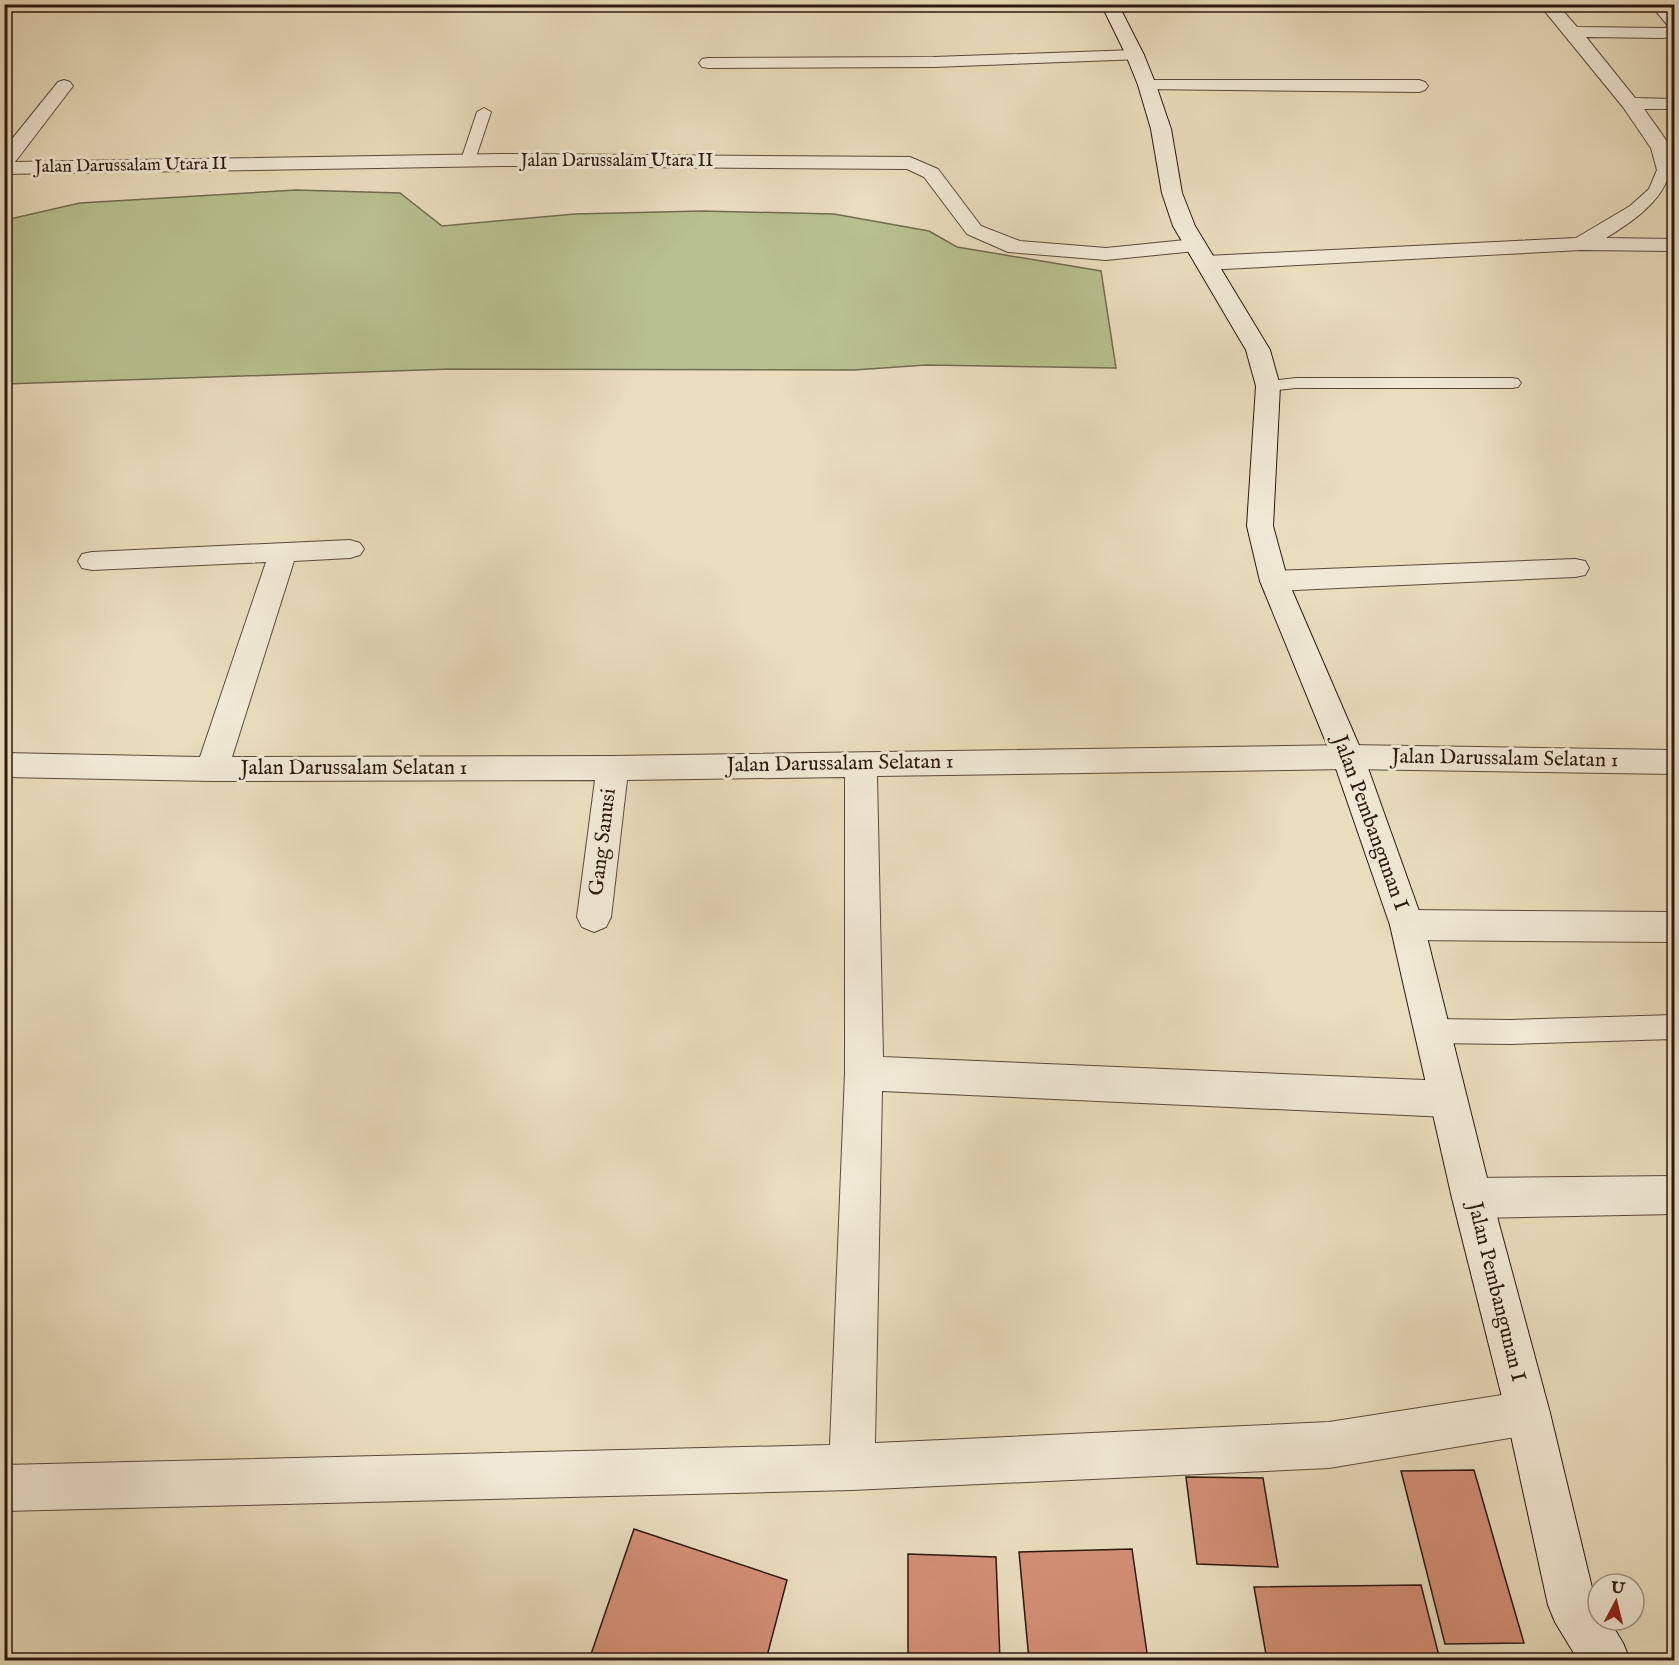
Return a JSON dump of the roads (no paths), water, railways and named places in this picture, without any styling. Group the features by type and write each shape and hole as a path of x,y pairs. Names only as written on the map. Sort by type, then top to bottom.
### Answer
{"street":[{"name":"Jalan Pembangunan I","path":"1109,4 1135,55 1147,85 1161,129 1172,193 1184,226 1258,350 1268,387 1260,526 1274,581 1348,757 1407,925 1472,1198 1528,1413 1572,1605 1606,1660"},
{"path":"1547,4 1630,103 1661,148 1668,170 1658,192 1637,210 1581,243"},
{"path":"1658,4 1674,23"},
{"path":"1572,32 1663,33 1674,31"},
{"path":"708,63 934,62 1135,55"},
{"path":"1147,85 1419,86"},
{"path":"4,165 64,86"},
{"path":"1630,103 1674,104"},
{"name":"Jalan Darussalam Utara II","path":"4,165 468,160 910,162 931,173 974,230 1016,247 1106,254 1200,254 1581,243 1674,245"},
{"path":"92,561 350,549"},
{"path":"212,769 283,553"},
{"path":"1274,581 1575,568"},
{"name":"Jalan Darussalam Selatan 1","path":"4,765 212,769 612,768 1348,757 1674,762"},
{"path":"852,1467 864,1073 861,764"},
{"name":"Gang Sanusi","path":"594,917 612,768"},
{"path":"1407,925 1674,927"},
{"path":"864,1073 1448,1099"},
{"path":"1472,1198 1674,1195"},
{"path":"4,1488 852,1467 1329,1445 1528,1413"}],"lane":[{"path":"468,160 484,112"},
{"path":"1268,387 1296,383 1512,382"},
{"path":"1431,1031 1510,1032 1674,1027"}]}
